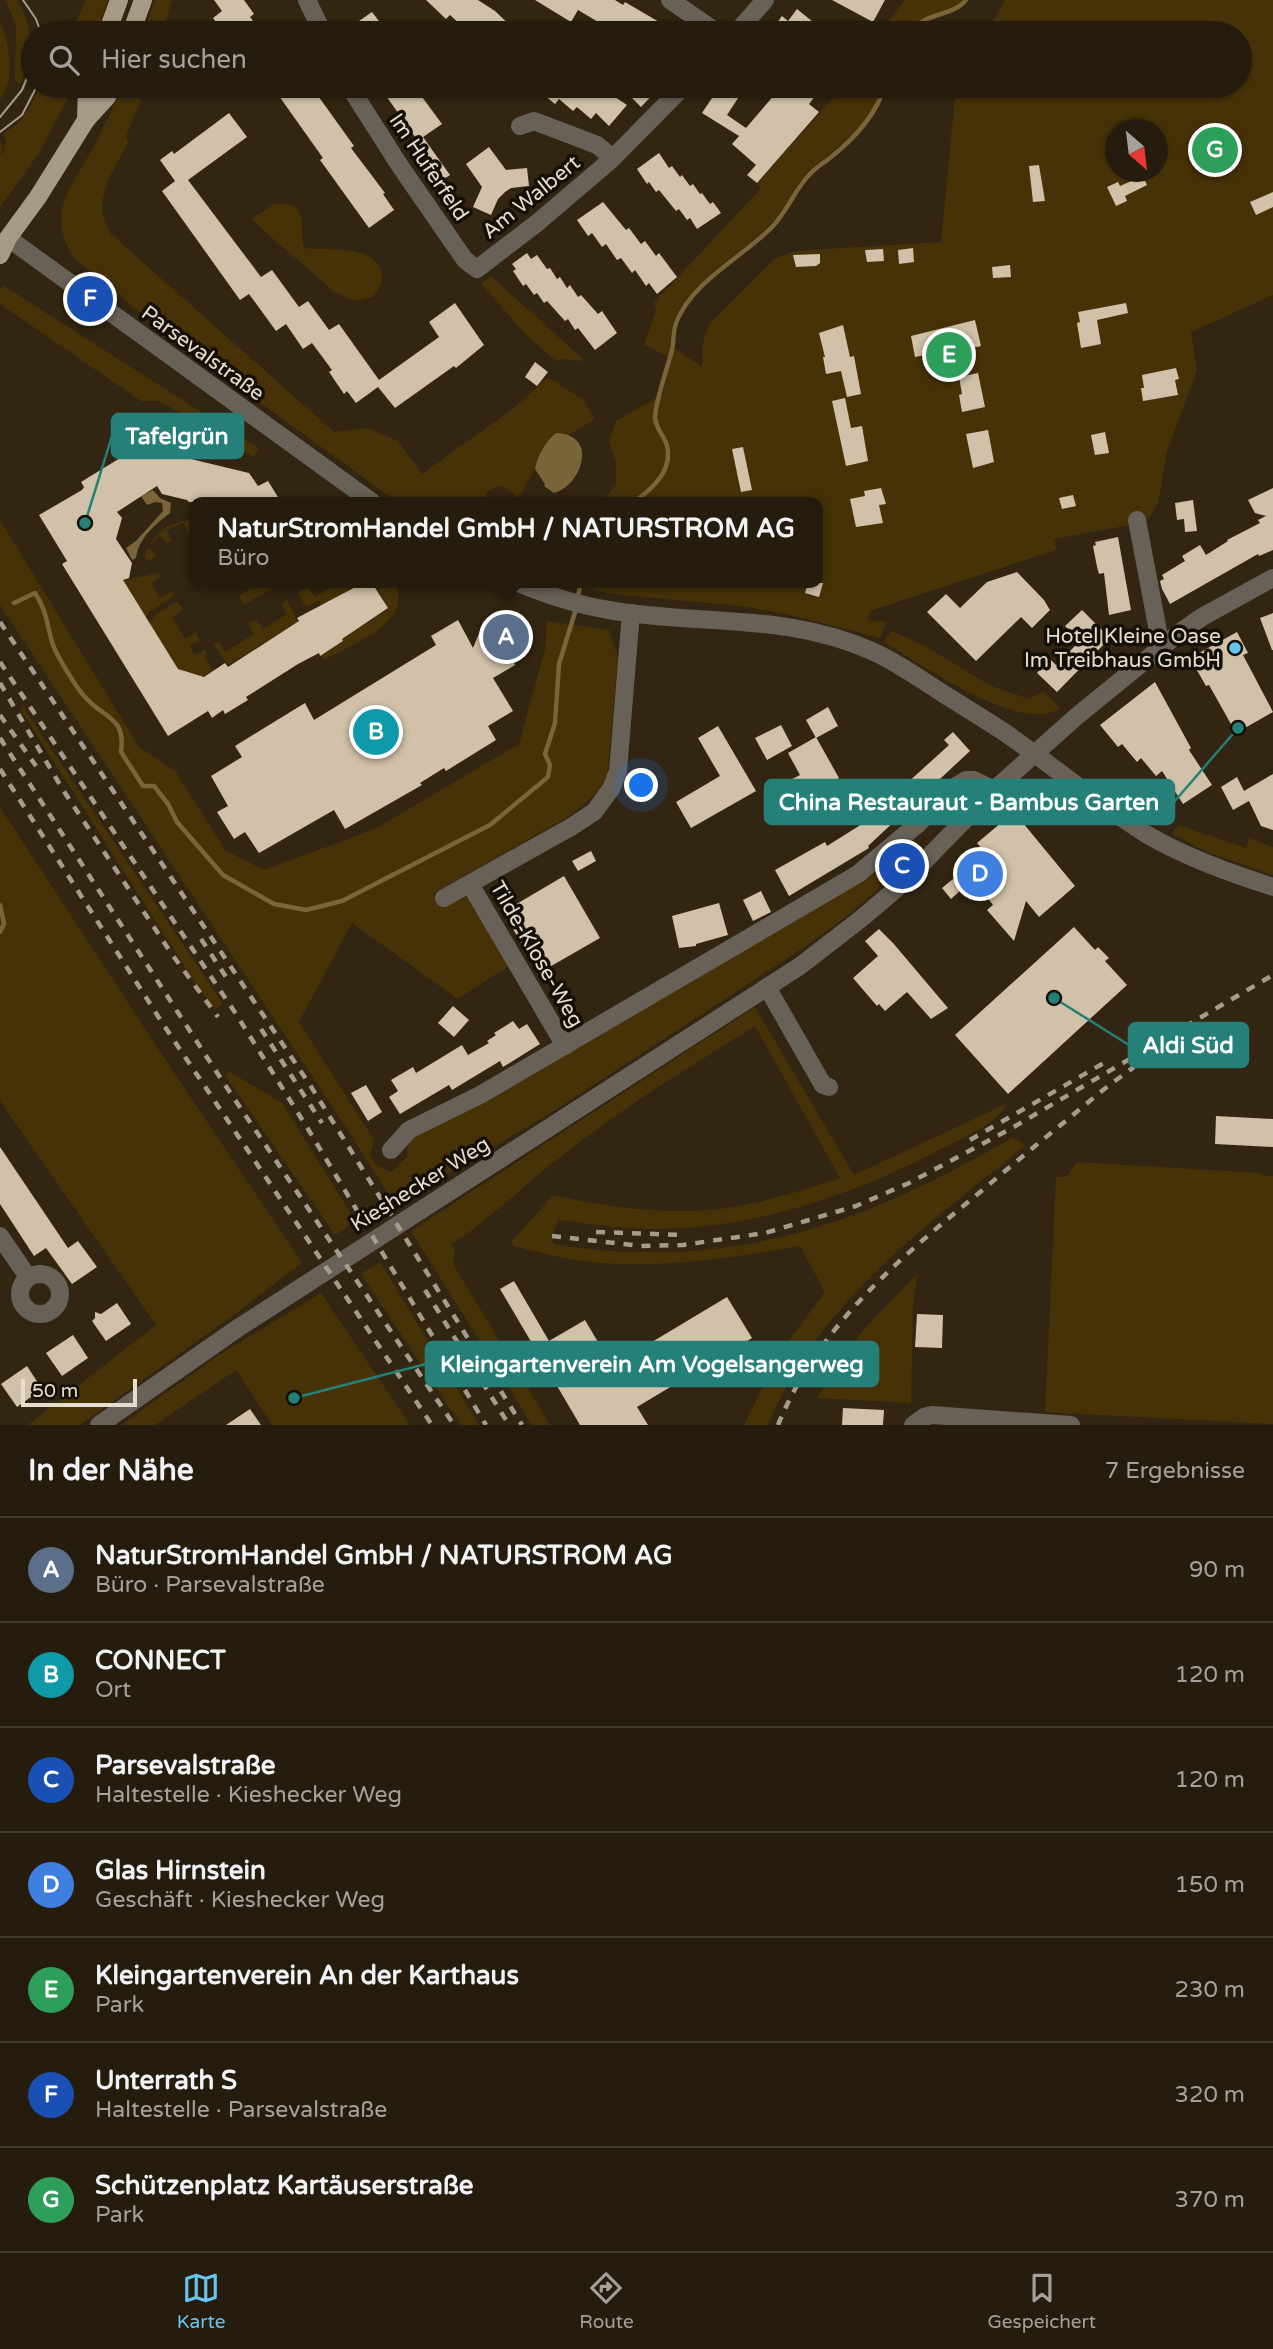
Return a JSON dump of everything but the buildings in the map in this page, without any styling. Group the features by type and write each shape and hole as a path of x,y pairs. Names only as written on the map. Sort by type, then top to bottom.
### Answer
{"main road":[{"path":"111,21 119,0"},
{"path":"135,21 143,0"},
{"path":"86,120 87,98"},
{"path":"0,255 4,240 44,187 86,120 106,98"}],"street":[{"path":"307,0 317,21"},
{"path":"670,0 701,21"},
{"path":"747,21 765,0"},
{"name":"Im Huferfeld","path":"357,98 460,254 477,269"},
{"name":"Am Walbert","path":"477,269 537,223 613,158 672,98"},
{"name":"Am Walbert","path":"520,125 534,121 597,145 613,158"},
{"name":"Parsevalstraße","path":"4,240 365,497"},
{"path":"1137,520 1161,648"},
{"name":"Kieshecker Weg","path":"99,1425 310,1282 834,941 888,896 1032,754 1202,617 1273,578"},
{"path":"532,588 559,598 631,613 750,621 811,631 874,652 903,667 1006,733 1150,836 1199,860 1273,887"},
{"name":"Tilde-Klose-Weg","path":"444,898 594,812 611,789 618,771 631,613"},
{"path":"391,1150 409,1130 480,1095 858,874 882,857 956,786 967,780 974,780 994,790"},
{"name":"Tilde-Klose-Weg","path":"470,884 565,1046"},
{"path":"767,987 823,1085 829,1087"},
{"path":"0,1236 28,1277"},
{"path":"912,1425 932,1415 986,1422 1071,1425"}],"shaded area":[{"path":"6,0 17,0 27,21 21,21 21,84 15,81 16,26"},
{"path":"86,0 108,0 100,21 76,21"},
{"path":"155,0 172,0 166,21 147,21"},
{"path":"905,0 964,0 952,9 921,21 888,21"},
{"path":"1005,0 1273,0 1273,295 1191,332 1197,370 1167,451 1158,503 1148,519 1136,524 1054,539 1056,550 870,611 868,620 886,622 880,638 787,614 740,606 613,594 588,588 823,588 823,497 605,497 616,485 616,463 609,441 616,421 663,394 671,358 644,345 656,311 654,303 761,188 757,183 833,98 879,98 854,133 805,175 770,225 702,282 680,309 673,324 670,345 702,367 703,343 709,324 773,260 794,251 941,242 955,98 1252,98 1252,21 992,21"},
{"path":"0,21 8,50 10,71 0,99"},
{"path":"68,98 39,153 0,207 0,141 3,155 6,140 3,133 16,125 34,100"},
{"path":"117,98 141,98 126,137 128,143 110,177 103,199 105,222 111,234 334,432 368,428 398,441 422,474 514,408 548,377 583,400 595,419 567,436 556,433 537,460 535,469 519,497 507,488 497,486 488,491 485,497 390,497 179,344 75,259 66,243 61,215 69,190"},
{"path":"275,204 287,204 299,211 304,248 349,250 369,256 376,262 382,279 373,297 356,301 336,293 253,220"},
{"path":"491,276 585,361 556,361 526,335 481,283"},
{"path":"4,286 259,449 254,457 160,401 141,401 0,304 0,290"},
{"path":"556,433 570,436 578,442 582,451 582,462 572,481 554,493 544,486 535,469 542,449"},
{"path":"153,490 160,498 171,503 170,513 148,532 140,544 136,558 132,560 126,548 136,541 163,511 162,503 147,505 141,496"},
{"path":"0,520 139,747 175,771 226,851 264,870 375,829 519,744 545,649 547,621 609,630 618,658 607,776 599,791 571,815 432,894 443,903 460,896 468,898 513,963 458,999 352,923 299,1022 374,1140 370,1156 378,1166 391,1172 407,1157 408,1140 894,859 891,877 851,913 806,946 549,1114 395,1205 0,605"},
{"path":"189,520 189,534 183,523 167,530 171,541 167,543 159,536 150,545 167,527"},
{"path":"149,548 156,555 152,560 144,559"},
{"path":"159,573 161,576 151,583 160,598 171,592 174,596 150,611 146,617 122,581"},
{"path":"273,588 244,605 239,596 250,589"},
{"path":"309,588 315,597 330,588 353,588 322,606 319,600 306,607 298,593"},
{"path":"377,588 395,588 398,597 396,609 388,621 363,639 324,660 321,655 389,609"},
{"path":"287,600 298,622 228,665 213,644 219,642 225,652 254,634 248,624 256,619 263,629 287,614 281,604"},
{"path":"177,601 183,610 172,617 185,639 196,632 200,640 189,646 195,655 205,649 207,653 204,655 213,671 201,677 177,669 151,629 150,622 155,615"},
{"path":"892,631 923,645 991,686 1029,699 1043,691 1060,708 1043,714 997,705 945,679 884,642"},
{"path":"23,707 223,1004 215,1009 197,986 20,709"},
{"path":"0,807 302,1263 80,1425 28,1425 156,1325 0,1101"},
{"path":"1178,825 1246,848 1249,838 1273,847 1273,875 1207,852 1172,834"},
{"path":"755,1007 854,1175 1008,1103 987,1125 968,1136 871,1182 801,1207 729,1223 692,1227 630,1228 558,1220 552,1236 553,1244 616,1251 677,1252 736,1246 793,1234 848,1217 958,1168 1013,1137 1025,1146 913,1237 846,1303 790,1380 768,1425 744,1425 781,1351 825,1292 800,1246 697,1261 618,1264 562,1258 513,1246 512,1241 553,1195 635,1209 698,1211 765,1200 840,1178 755,1026 590,1134 451,1245 455,1251 453,1264 550,1425 532,1425 411,1231"},
{"path":"230,1072 282,1103 356,1222 335,1235 225,1075"},
{"path":"1077,1162 1273,1176 1273,1424 1045,1412 1056,1177 1066,1177"},
{"path":"380,1262 479,1425 461,1425 361,1274"},
{"path":"917,1274 913,1308 911,1403 817,1398 862,1331"},
{"path":"321,1293 410,1425 272,1425 236,1370 155,1425 121,1425 219,1355"}],"waterway":[{"path":"923,21 954,9 966,0"},
{"path":"640,497 660,478 667,463 667,446 655,417 672,350 675,326 684,308 694,294 719,270 773,226 810,174 856,134 880,98"},
{"path":"577,600 580,588"},
{"path":"14,603 35,593 44,612 53,645 77,687 117,725 122,740 121,752 143,786 154,786 168,804 177,822 223,875 274,904 306,910 342,901 490,825 548,777 550,765 545,754 555,723 559,664 576,609"},
{"path":"0,905 4,924 0,932"}],"tram line":[{"path":"23,0 37,21"},
{"path":"0,117 21,91"},
{"path":"0,132 22,115 31,98"}],"railway":[{"path":"0,622 310,1085 522,1425"},
{"path":"0,662 236,1014 486,1425"},
{"path":"0,683 63,790 171,953 218,1017"},
{"path":"0,715 36,766"},
{"path":"0,738 225,1085 454,1425"},
{"path":"0,769 163,1024 432,1425"},
{"path":"201,939 228,980"},
{"path":"552,1236 641,1246 683,1245 765,1233 856,1206 909,1183 1012,1128 1273,975"},
{"path":"261,1029 322,1123"},
{"path":"970,1140 1109,1060"},
{"path":"778,1425 794,1390 814,1358 836,1328 887,1273 944,1222 1134,1067"},
{"path":"596,1232 683,1235"},
{"path":"425,1290 509,1425"}],"place":[{"name":"Schützenplatz Kartäuserstraße","path":"1215,150"},
{"name":"Unterrath S","path":"90,299"},
{"name":"Kleingartenverein An der Karthaus","path":"949,355"},
{"name":"Tafelgrün","path":"85,523"},
{"name":"NaturStromHandel GmbH / NATURSTROM AG","path":"506,637"},
{"name":"Hotel Kleine Oase Im Treibhaus GmbH","path":"1235,648"},
{"name":"China Restauraut - Bambus Garten","path":"1238,728"},
{"name":"CONNECT","path":"376,732"},
{"name":"Parsevalstraße","path":"902,866"},
{"name":"Glas Hirnstein","path":"980,874"},
{"name":"Aldi Süd","path":"1054,998"},
{"name":"Kleingartenverein Am Vogelsangerweg","path":"294,1398"}]}
